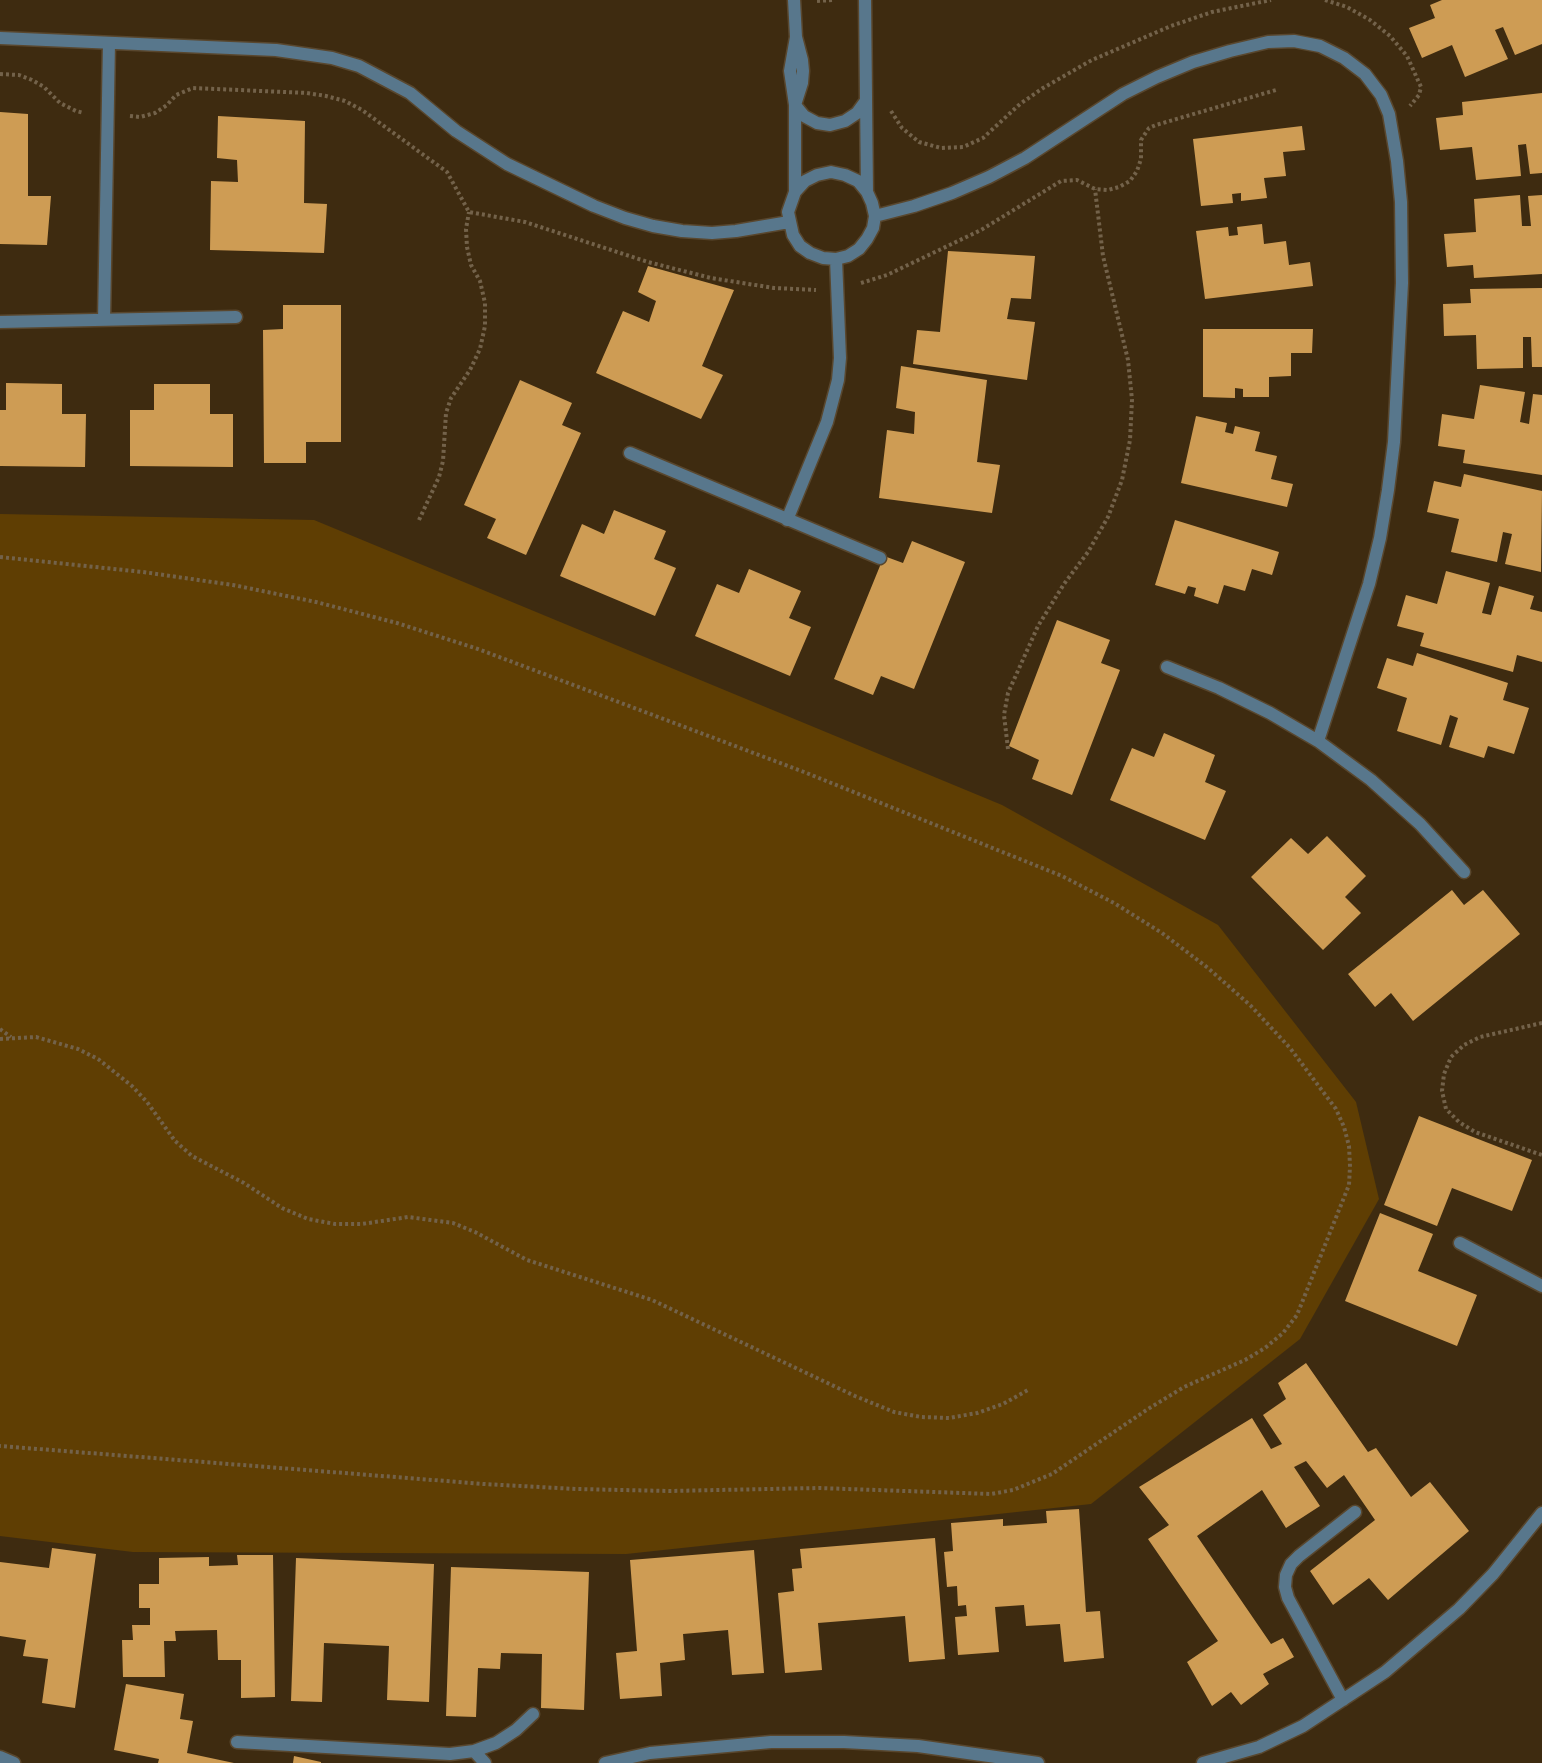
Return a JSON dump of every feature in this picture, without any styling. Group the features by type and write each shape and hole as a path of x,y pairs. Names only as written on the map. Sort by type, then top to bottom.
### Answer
{"street":[{"path":"794,0 796,37 790,71 795,105 795,192 788,212 793,235 800,246 810,253 823,258 836,259 848,256 859,249 873,228 875,216 873,203 858,181 831,172 805,181 795,192"},
{"path":"865,0 867,192"},
{"path":"0,38 276,50 332,58 359,66 410,93 456,131 507,164 594,206 625,218 653,226 712,233 789,222"},
{"path":"875,216 923,202 989,177 1033,153 1123,94 1193,62 1230,51 1268,42 1294,41 1320,46 1344,58 1365,74 1381,95 1389,114 1397,161 1402,253 1394,442 1380,538 1369,584 1318,741"},
{"path":"104,320 109,43"},
{"path":"795,105 804,116 817,123 830,125 845,121 857,113 865,102"},
{"path":"787,520 827,422 833,401 840,358 836,259"},
{"path":"0,322 236,317"},
{"path":"630,453 880,558"},
{"path":"1167,667 1270,713 1318,741 1387,794 1420,824 1464,872"},
{"path":"1460,1243 1542,1286"},
{"path":"1343,1700 1288,1598 1285,1587 1286,1575 1291,1564 1355,1512"},
{"path":"1203,1763 1259,1747 1303,1726 1385,1672 1459,1609 1493,1574 1542,1513"},
{"path":"237,1742 450,1754 474,1751 496,1743 516,1730 533,1714"},
{"path":"605,1763 650,1753 771,1742 844,1742 918,1746 1038,1763"},
{"path":"474,1751 485,1763"},
{"path":"0,1757 14,1763"}],"path":[{"path":"890,110 902,128 919,142 940,148 963,147 983,138 1020,104 1043,88 1092,60 1181,22 1212,12 1271,0"},
{"path":"1325,0 1370,20 1390,36 1407,56 1419,79 1421,87 1419,95 1408,107 1389,114"},
{"path":"0,74 19,75 32,80 44,87 60,103 76,111 108,115 148,115 167,105 176,95 194,88 307,93 326,96 345,101 363,110 447,172 469,212 466,229 467,247 471,265 480,281 485,303 485,326 480,349 470,370 451,398 446,413 439,477 419,520"},
{"path":"469,212 525,222 648,262 711,278 774,288 836,291 887,275 981,230 1061,181 1077,180 1095,189 1108,190 1119,187 1130,181 1137,171 1141,159 1142,140 1149,128 1275,90"},
{"path":"1008,749 1004,716 1012,682 1042,619 1064,584 1089,552 1108,517 1122,480 1130,440 1132,400 1128,360 1102,256 1095,189"},
{"path":"0,557 143,572 233,585 316,602 398,623 488,652 804,772 1062,876 1114,903 1162,933 1208,968 1251,1006 1290,1048 1336,1110 1349,1146 1350,1166 1349,1185 1298,1314 1283,1333 1265,1348 1245,1360 1184,1387 1052,1474 1013,1490 991,1494 877,1489 669,1491 576,1489 484,1484 0,1446"},
{"path":"1542,1023 1480,1036 1464,1045 1451,1057 1444,1074 1442,1091 1446,1109 1459,1122 1475,1132 1542,1155"},
{"path":"0,1029 12,1037"},
{"path":"0,1039 36,1037 57,1041 98,1059 132,1086 147,1102 175,1141 192,1156 244,1183 282,1208 308,1219 335,1224 362,1224 408,1216 453,1223 527,1260 652,1300 855,1396 894,1412 921,1417 949,1418 977,1413 1003,1404 1028,1390"}],"shaded area":[{"path":"0,514 314,520 1002,805 1218,925 1356,1102 1379,1199 1300,1339 1091,1504 626,1554 133,1552 0,1536"}],"building":[{"path":"1442,0 1542,0 1542,44 1515,55 1503,27 1495,30 1508,59 1465,77 1452,45 1422,58 1409,28 1435,18 1430,5"},
{"path":"1542,93 1542,173 1530,174 1526,144 1518,145 1521,176 1476,180 1472,147 1440,150 1436,118 1463,115 1462,102"},
{"path":"0,112 28,114 28,196 51,196 47,245 0,244"},
{"path":"218,116 305,121 304,203 327,204 324,253 210,250 211,181 238,182 237,160 217,158"},
{"path":"1302,126 1305,150 1283,152 1286,176 1264,178 1267,198 1241,201 1241,193 1232,194 1233,203 1201,206 1193,139"},
{"path":"1520,195 1522,226 1531,226 1528,196 1542,195 1542,274 1474,278 1473,265 1447,267 1444,234 1476,232 1474,199"},
{"path":"1262,224 1264,244 1286,241 1289,265 1310,262 1313,286 1205,299 1196,231 1228,227 1229,236 1238,235 1237,227"},
{"path":"948,251 1035,256 1031,299 1011,298 1007,319 1035,322 1027,380 913,364 917,330 940,332"},
{"path":"648,266 734,290 702,366 723,375 701,419 596,373 623,311 649,322 656,301 638,292"},
{"path":"1542,288 1542,367 1532,367 1531,337 1523,337 1523,368 1477,369 1476,335 1444,336 1443,304 1471,303 1470,289"},
{"path":"283,305 341,305 341,442 306,442 306,463 264,463 263,330 283,329"},
{"path":"1203,329 1313,329 1312,353 1291,353 1291,376 1269,377 1269,397 1243,397 1243,389 1235,388 1235,398 1203,397"},
{"path":"901,366 987,380 977,462 1000,465 992,513 879,498 887,430 914,434 915,412 896,408"},
{"path":"520,380 572,403 562,425 581,433 526,555 487,538 496,519 464,505"},
{"path":"6,383 62,384 62,414 86,414 85,467 0,466 0,410 6,410"},
{"path":"154,384 210,384 210,414 233,414 233,467 130,466 130,410 154,410"},
{"path":"1480,385 1525,392 1520,422 1529,424 1533,394 1542,395 1542,475 1463,463 1465,450 1438,446 1442,414 1474,419"},
{"path":"1196,416 1227,423 1225,432 1233,434 1235,426 1260,432 1255,451 1277,456 1271,479 1293,484 1287,507 1181,483"},
{"path":"1464,474 1542,491 1541,572 1505,564 1512,534 1503,532 1497,562 1451,552 1459,519 1427,512 1434,481 1461,487"},
{"path":"614,510 666,531 654,559 676,568 655,616 560,576 582,524 604,534"},
{"path":"1175,520 1279,552 1272,575 1252,569 1245,591 1224,585 1218,604 1194,596 1196,588 1188,586 1185,594 1155,585"},
{"path":"912,541 965,562 914,689 881,676 873,695 834,679 884,556 903,563"},
{"path":"749,569 801,591 789,618 811,627 790,676 695,636 717,584 739,593"},
{"path":"1446,571 1490,583 1482,613 1491,615 1499,586 1534,596 1530,609 1542,612 1542,662 1517,655 1513,672 1420,646 1424,633 1397,626 1406,595 1437,604"},
{"path":"1057,620 1110,640 1101,663 1120,670 1072,795 1032,779 1039,760 1009,746"},
{"path":"1417,653 1508,683 1503,700 1529,708 1514,754 1488,746 1484,758 1449,747 1458,718 1450,715 1441,745 1397,731 1407,698 1377,688 1387,658 1413,666"},
{"path":"1164,733 1215,755 1205,782 1226,791 1205,840 1110,800 1132,748 1154,757"},
{"path":"1327,836 1366,876 1345,897 1361,913 1323,950 1251,877 1291,838 1308,854"},
{"path":"1452,890 1464,905 1483,890 1520,934 1413,1021 1391,993 1375,1007 1348,974"},
{"path":"1419,1116 1532,1160 1512,1211 1452,1188 1437,1226 1384,1205"},
{"path":"1380,1213 1433,1234 1418,1271 1477,1295 1457,1346 1345,1301"},
{"path":"1306,1363 1368,1452 1376,1448 1411,1497 1430,1482 1469,1531 1388,1600 1369,1578 1333,1605 1310,1571 1375,1520 1344,1475 1327,1488 1306,1461 1294,1467 1320,1506 1286,1528 1262,1490 1197,1536 1271,1644 1283,1638 1294,1657 1263,1674 1269,1684 1241,1705 1231,1692 1212,1706 1187,1662 1218,1641 1148,1539 1169,1525 1139,1487 1252,1418 1271,1449 1282,1444 1263,1415 1286,1399 1278,1383"},
{"path":"1079,1509 1086,1612 1100,1611 1104,1658 1064,1662 1060,1624 1026,1626 1024,1605 995,1607 999,1652 958,1655 955,1617 967,1616 966,1605 958,1606 957,1586 947,1587 944,1552 953,1551 951,1523 1003,1519 1003,1526 1047,1523 1046,1511"},
{"path":"935,1538 945,1659 909,1662 905,1616 818,1623 822,1670 785,1673 778,1593 794,1591 792,1569 802,1568 800,1549"},
{"path":"52,1548 96,1554 75,1708 42,1703 48,1659 23,1656 26,1640 0,1636 0,1562 49,1568"},
{"path":"754,1550 764,1673 732,1675 728,1630 683,1634 685,1660 660,1663 662,1696 620,1699 616,1653 637,1651 630,1560"},
{"path":"237,1555 273,1555 275,1697 241,1698 241,1660 218,1660 217,1630 175,1631 176,1641 164,1641 165,1677 123,1677 122,1640 133,1640 132,1625 150,1625 150,1608 139,1608 139,1584 159,1584 159,1558 209,1557 209,1566 238,1565"},
{"path":"296,1558 434,1564 429,1702 387,1700 389,1646 324,1643 322,1702 291,1701"},
{"path":"451,1567 589,1572 584,1710 541,1708 542,1654 501,1653 500,1669 478,1668 476,1717 446,1716"},
{"path":"126,1684 184,1694 180,1719 193,1721 187,1753 234,1763 158,1763 159,1759 114,1750"},
{"path":"294,1756 321,1762 321,1763 293,1763"}]}
